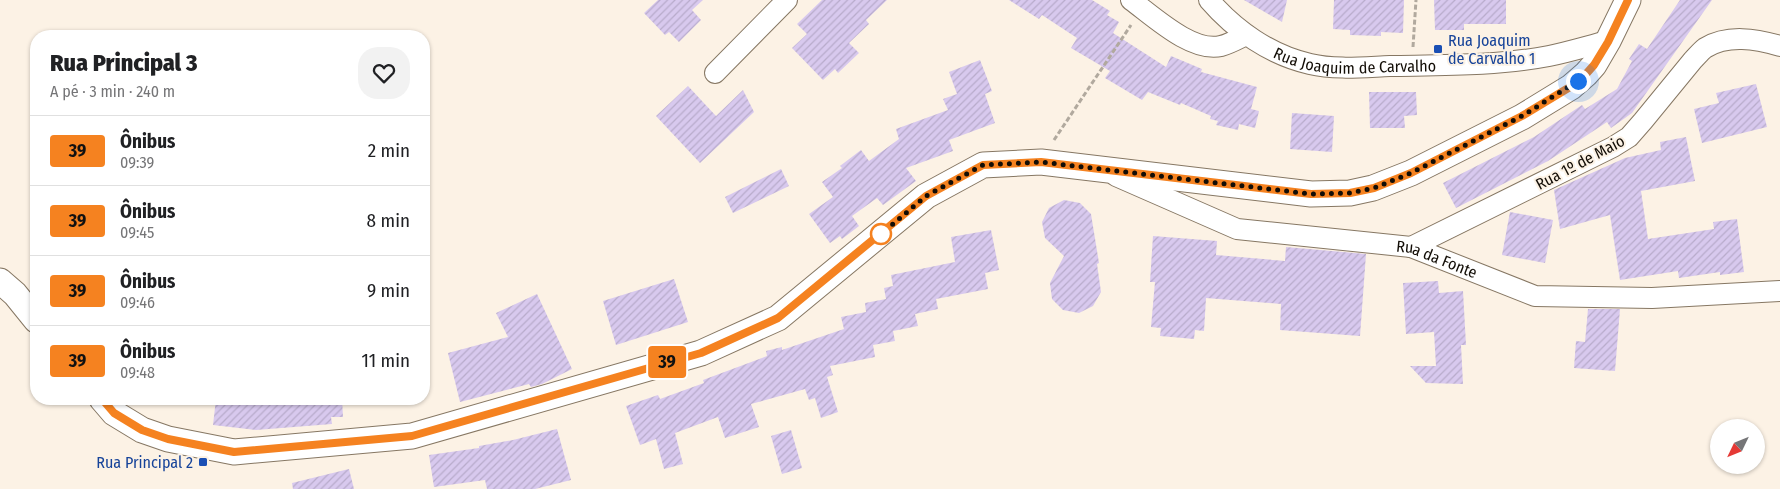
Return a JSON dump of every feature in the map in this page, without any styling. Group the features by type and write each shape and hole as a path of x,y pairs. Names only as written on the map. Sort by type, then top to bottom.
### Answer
{"street":[{"path":"715,73 787,0"},
{"path":"1131,0 1185,39 1210,47 1222,46 1246,35"},
{"name":"Rua Joaquim de Carvalho","path":"1209,0 1222,15 1246,35 1276,52 1310,64 1342,67 1492,63 1548,56 1608,42"},
{"path":"107,405 114,413 142,430 168,439 234,452 412,436 701,353 778,318 926,196 983,165 1041,162 1311,194 1350,193 1374,188 1411,173 1513,121 1570,87 1586,74 1608,42 1628,0"},
{"name":"Rua 1º de Maio","path":"1411,247 1613,147 1629,137 1705,48 1743,38 1780,46"},
{"name":"Rua da Fonte","path":"1101,169 1237,229 1411,247 1535,296 1652,298 1780,291"},
{"path":"0,281 15,294 30,313"}],"path":[{"path":"1412,48 1416,0"},
{"path":"1051,146 1132,23"}],"building":[{"path":"658,0 703,0 692,10 701,20 679,42 669,32 665,35 644,13"},
{"path":"822,0 887,0 866,20 869,24 849,43 859,53 838,73 835,69 823,80 792,48 807,34 797,24"},
{"path":"1009,0 1092,0 1110,11 1107,15 1119,22 1113,33 1166,67 1171,56 1202,69 1201,72 1257,87 1251,109 1259,111 1255,128 1239,124 1238,130 1216,125 1218,121 1210,119 1211,116 1148,92 1142,100 1105,78 1110,71 1071,48 1077,38 1042,15 1039,19"},
{"path":"1244,0 1287,0 1282,22"},
{"path":"1334,0 1404,0 1403,33 1381,32 1381,36 1350,35 1350,30 1333,29"},
{"path":"1434,0 1506,0 1506,24 1464,24 1464,30 1435,30"},
{"path":"1680,0 1712,0 1632,113 1611,128 1607,122 1548,161 1456,208 1443,183 1534,137 1582,105 1585,109 1617,89 1632,61 1629,59 1639,44 1647,49"},
{"path":"980,60 992,91 985,94 995,123 949,140 953,151 906,168 916,181 883,205 877,198 852,216 859,226 842,239 840,236 830,243 809,214 833,197 822,182 842,168 840,166 861,150 869,161 899,139 896,129 948,110 943,99 957,94 949,72"},
{"path":"1756,84 1767,127 1702,143 1694,109 1719,103 1716,93"},
{"path":"688,86 716,116 743,90 754,112 700,163 656,116"},
{"path":"1369,92 1416,92 1417,115 1404,116 1405,128 1370,128"},
{"path":"1292,113 1334,116 1332,152 1290,149"},
{"path":"1686,137 1695,181 1641,191 1648,239 1714,229 1713,222 1737,219 1744,272 1720,275 1720,272 1679,278 1678,271 1620,280 1610,215 1560,229 1554,190 1625,158 1661,150 1660,142"},
{"path":"781,169 789,186 733,213 725,197"},
{"path":"1064,200 1080,203 1091,214 1099,263 1097,264 1101,292 1093,306 1079,313 1063,310 1052,299 1050,283 1064,256 1045,238 1042,222 1049,208"},
{"path":"1510,212 1553,220 1545,263 1502,255"},
{"path":"991,230 999,270 985,273 988,289 936,299 938,309 915,314 918,326 893,331 895,341 873,345 875,357 830,366 833,375 827,377 838,412 821,418 815,398 809,400 805,389 751,404 759,427 725,438 718,417 675,433 683,464 664,469 656,439 640,445 626,406 658,395 660,399 704,383 703,380 767,356 766,351 782,347 782,350 844,329 841,317 866,312 865,303 886,299 884,288 893,286 891,275 955,262 951,237"},
{"path":"1153,236 1217,241 1216,255 1285,261 1286,247 1366,254 1360,336 1280,330 1281,304 1206,298 1204,331 1195,330 1194,339 1160,336 1161,328 1151,327 1155,282 1150,282"},
{"path":"674,279 688,322 616,345 603,301"},
{"path":"1438,281 1439,293 1463,291 1466,345 1461,345 1463,384 1426,383 1410,366 1436,366 1434,332 1406,334 1403,283"},
{"path":"537,294 572,369 542,384 531,387 529,384 460,402 448,353 508,337 496,313"},
{"path":"1588,309 1620,309 1615,371 1574,368 1576,341 1585,342"},
{"path":"215,405 342,405 343,417 331,417 332,424 256,430 213,425"},
{"path":"557,429 571,480 535,489 487,489 485,480 434,487 429,455 479,448 479,446"},
{"path":"791,430 802,468 782,474 771,436"},
{"path":"349,469 354,489 293,489 292,483"}],"bus line":[{"name":"39","path":"107,405 114,413 142,430 168,439 234,452 412,436 701,353 778,318 926,196 983,165 1041,162 1311,194 1350,193 1374,188 1411,173 1522,116 1570,87 1594,65 1608,42 1628,0"}],"place":[{"name":"Rua Joaquim de Carvalho 1","path":"1438,49"},
{"name":"Rua Principal 2","path":"203,462"}],"route":[{"path":"881,234 926,196 983,165 1041,162 1311,194 1350,193 1374,188 1411,173 1522,116 1578,81"}]}
